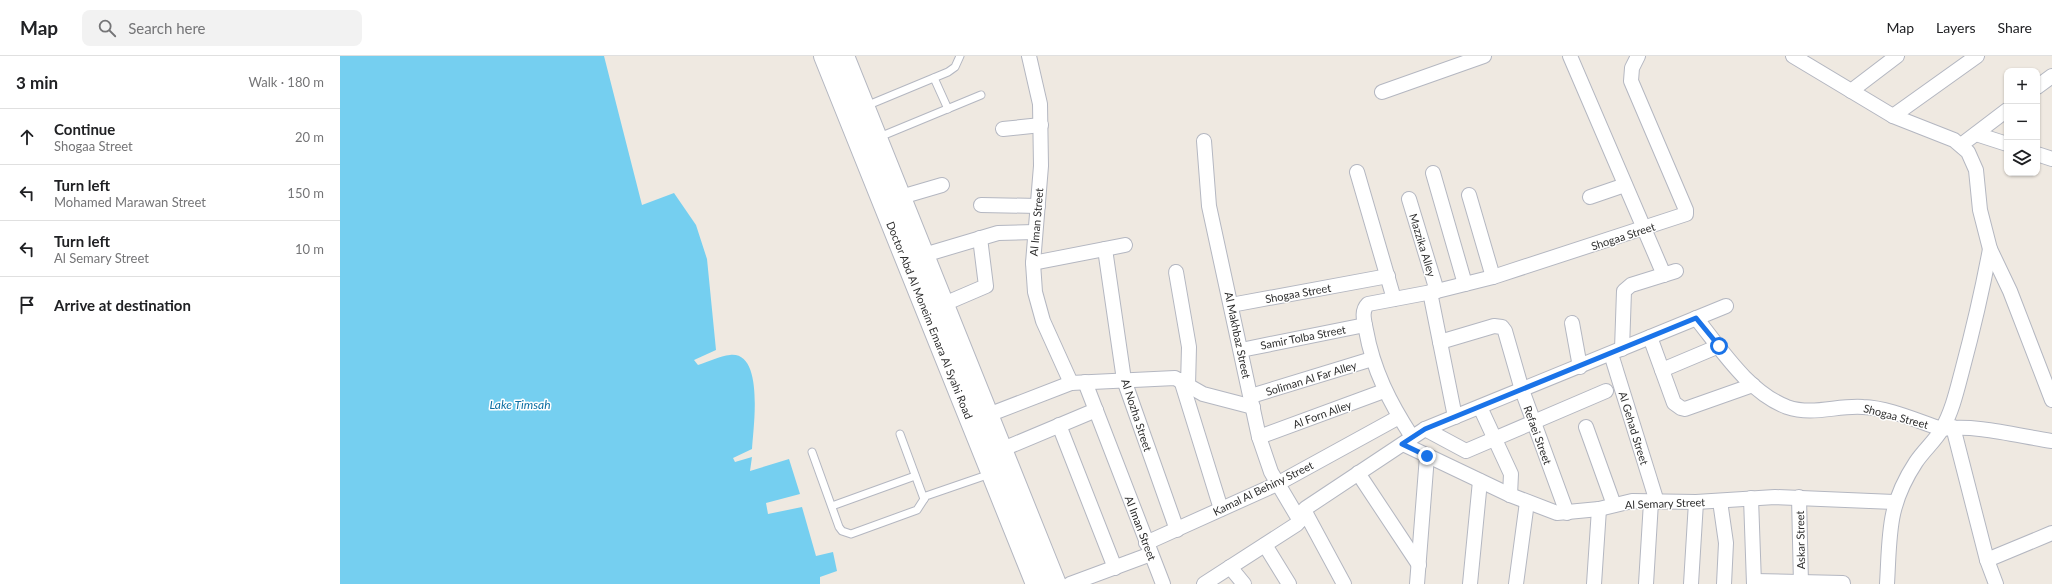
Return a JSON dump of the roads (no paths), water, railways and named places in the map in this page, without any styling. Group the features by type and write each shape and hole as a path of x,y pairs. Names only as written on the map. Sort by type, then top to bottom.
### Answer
{"main road":[{"name":"Doctor Abd Al Moneim Emara Al Syahi Road","path":"824,56 1036,584"},
{"name":"Doctor Abd Al Moneim Emara Al Syahi Road","path":"844,56 1056,584"}],"street":[{"name":"Al Iman Street","path":"1029,56 1040,104 1041,125 1038,206 1033,277 1038,307 1071,383"},
{"path":"1382,92 1484,56"},
{"path":"1570,56 1644,229"},
{"name":"Shogaa Street","path":"1407,440 1399,417 1384,391 1372,358 1365,325 1364,310 1368,304 1434,291 1493,277 1684,216 1687,212 1632,81 1632,68 1638,56"},
{"path":"1793,56 1893,116 1946,136 1961,145 1973,161 1976,170 1980,210 1990,249 2010,291 2052,400"},
{"path":"1806,64 1818,56"},
{"path":"1851,90 1897,56"},
{"path":"1893,116 1977,56"},
{"path":"2040,85 2052,76"},
{"path":"1961,145 2004,112"},
{"path":"1003,129 1041,125"},
{"path":"1976,134 2004,143"},
{"name":"Al Makhbaz Street","path":"1204,141 1209,206 1241,350 1258,437 1266,462 1277,484 1302,516 1344,584"},
{"path":"2040,155 2052,158"},
{"path":"1357,172 1394,299"},
{"path":"1433,173 1465,284"},
{"path":"901,197 942,185"},
{"path":"1590,197 1626,185"},
{"path":"1469,195 1493,277"},
{"name":"Mazzika Alley","path":"1409,199 1434,291 1440,342 1455,417"},
{"path":"981,205 1038,206"},
{"name":"Al Gehad Street","path":"1644,229 1670,273 1631,285 1624,292 1617,352 1654,502"},
{"path":"924,254 980,238 1004,233 1035,232"},
{"path":"944,304 986,286 980,238"},
{"path":"1033,262 1125,245"},
{"name":"Al Nozha Street","path":"1105,249 1124,380 1177,530"},
{"path":"1990,249 1980,307 1948,428 1987,560 1996,584"},
{"path":"1176,272 1189,347 1184,383 1221,509"},
{"name":"Shogaa Street","path":"1231,305 1388,276"},
{"path":"1204,584 1265,545 1358,473 1425,429 1617,352 1726,306"},
{"name":"Shogaa Street","path":"1696,318 1753,385 1786,406 1798,410 1812,411 1845,406 1866,407 1948,428 2052,441"},
{"path":"1572,324 1580,367"},
{"name":"Samir Tolba Street","path":"1241,350 1365,325"},
{"name":"Refaei Street","path":"1440,342 1494,326 1502,327 1505,331 1522,390 1567,513"},
{"path":"1650,338 1674,403 1681,408 1685,409 1753,385"},
{"path":"1662,370 1719,346"},
{"name":"Soliman Al Far Alley","path":"1252,402 1372,358"},
{"path":"988,415 1071,383 1124,380 1175,378 1203,394 1252,402"},
{"name":"Al Iman Street","path":"1085,382 1148,549 1163,584"},
{"name":"Al Forn Alley","path":"1258,437 1384,391"},
{"path":"1425,429 1463,451 1469,451 1494,438 1606,391"},
{"path":"1480,407 1511,474 1510,495"},
{"path":"1002,448 1096,410"},
{"name":"Kamal Al Behiny Street","path":"1070,584 1115,568 1177,530 1277,484 1399,417"},
{"path":"1059,425 1115,568"},
{"path":"1586,427 1614,505"},
{"path":"1887,584 1890,525 1894,502 1904,480 1917,461 1948,428"},
{"name":"Al Semary Street","path":"1407,440 1427,456 1510,495 1551,511 1567,513 1599,509 1632,502 1696,502 1751,498 1798,497 1894,502"},
{"path":"1417,584 1427,456"},
{"path":"1358,473 1418,565"},
{"path":"1470,584 1480,481"},
{"name":"Askar Street","path":"1798,497 1801,583"},
{"path":"1751,498 1754,582 1843,583"},
{"path":"1720,501 1726,543 1724,584"},
{"path":"1516,584 1527,502"},
{"path":"1646,584 1654,502"},
{"path":"1691,584 1696,502"},
{"path":"1594,584 1599,509"},
{"path":"1987,560 2052,533"},
{"path":"1265,545 1289,584"},
{"path":"1230,567 1244,584"}],"lane":[{"path":"864,106 934,78 955,67 960,56"},
{"path":"934,78 948,109"},
{"path":"877,138 981,95"},
{"path":"900,434 924,499"},
{"path":"812,452 840,527 842,531 852,534 916,510 922,505 924,499 929,495 992,473"},
{"path":"832,506 915,476"}],"water":[{"name":"Lake Timsah","path":"340,56 604,56 642,205 674,193 696,225 707,259 716,350 694,360 698,365 730,355 741,357 748,365 753,378 755,410 752,449 733,458 735,462 752,457 750,471 789,459 800,494 766,503 768,514 802,507 816,556 833,552 837,571 820,577 820,584 340,584"}]}
